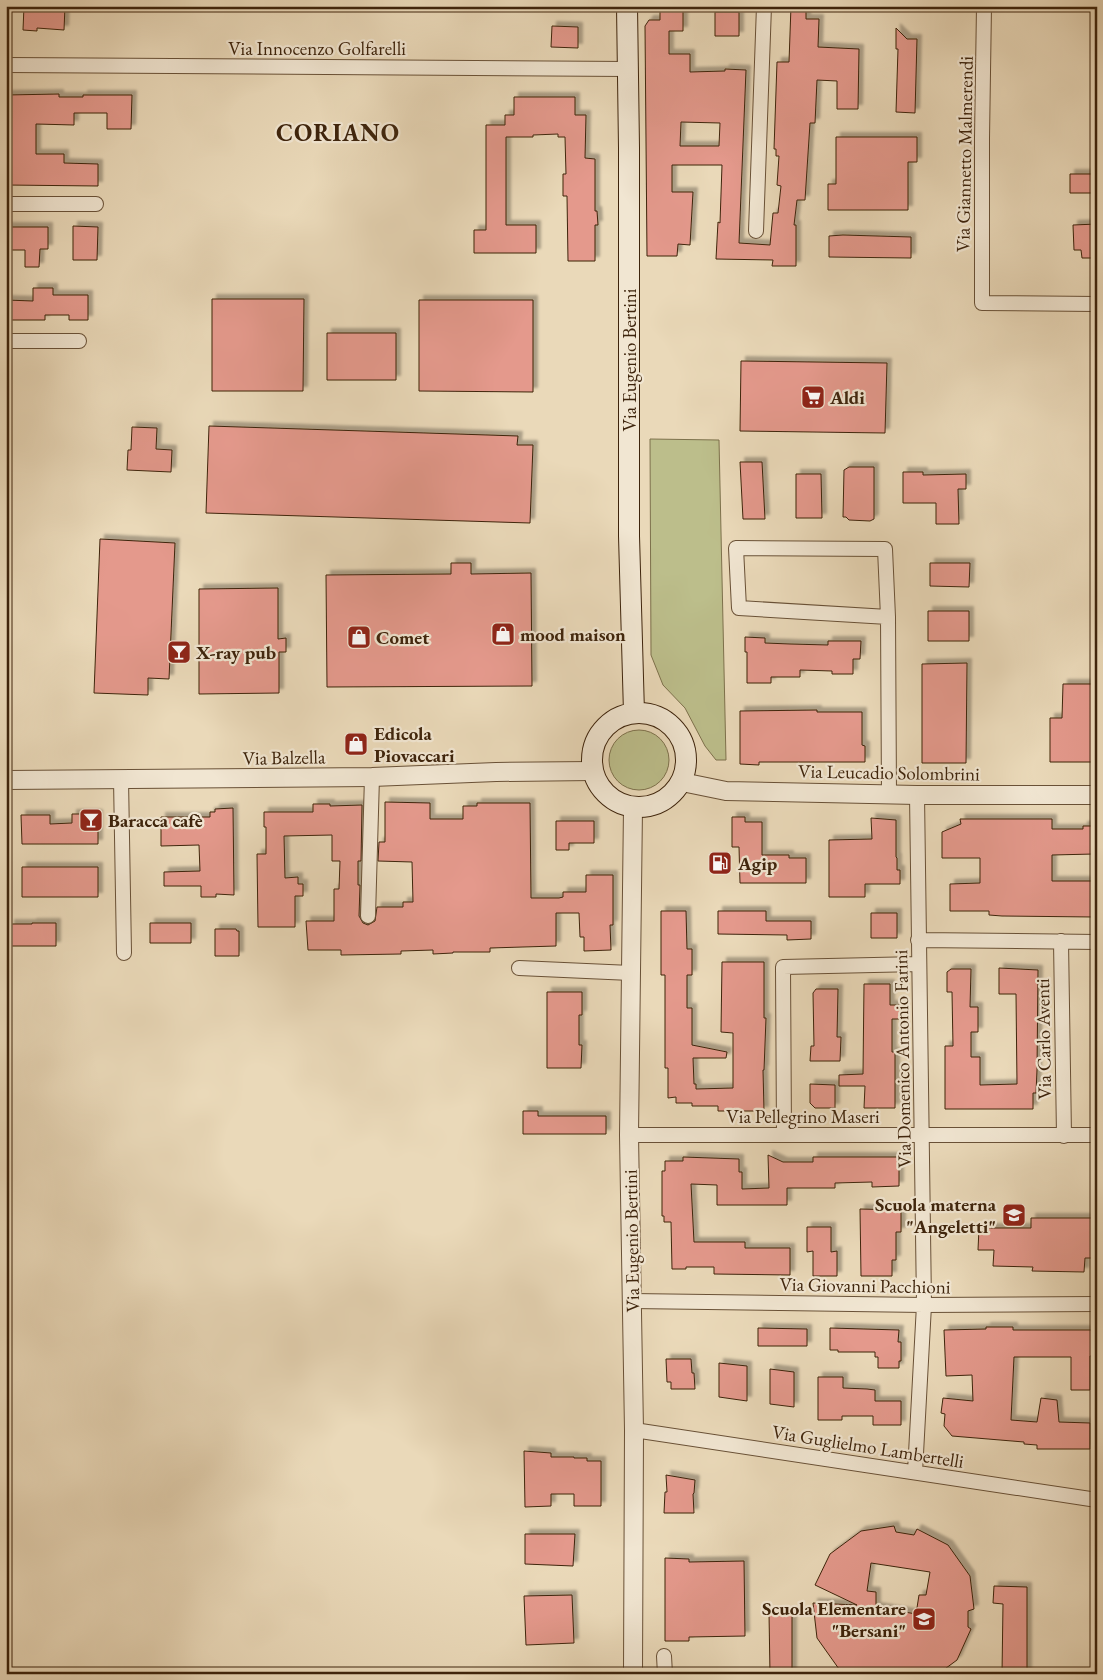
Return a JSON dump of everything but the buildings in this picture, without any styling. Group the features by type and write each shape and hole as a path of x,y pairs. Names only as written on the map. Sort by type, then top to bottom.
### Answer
{"main road":[{"name":"Via Eugenio Bertini","path":"628,6 629,536 634,713"},
{"path":"634,713 651,714 666,721 678,733 685,748 687,765 682,782 674,794 648,808 633,808 619,804 607,796 598,785 592,771 591,755 596,740 605,727 618,717 634,713"}],"street":[{"path":"756,231 764,6"},
{"name":"Via Giannetto Malmerendi","path":"984,6 982,303 1097,304"},
{"name":"Via Innocenzo Golfarelli","path":"6,64 628,70"},
{"path":"6,204 96,204"},
{"path":"6,341 79,341"},
{"path":"888,617 739,608 736,548 885,549 888,617 889,794"},
{"name":"Via Balzella","path":"6,780 372,777 496,772 592,771"},
{"path":"368,916 372,777"},
{"path":"121,779 124,953"},
{"name":"Via Leucadio Solombrini","path":"682,782 726,791 917,795 1097,795"},
{"name":"Via Domenico Antonio Farini","path":"915,1472 924,1305 917,795"},
{"name":"Via Eugenio Bertini","path":"633,808 629,1135 634,1430 633,1674"},
{"path":"918,940 1097,942"},
{"name":"Via Carlo Aventi","path":"1061,941 1064,1136"},
{"path":"784,1134 783,967 919,964"},
{"path":"519,968 631,973"},
{"name":"Via Pellegrino Maseri","path":"629,1135 1097,1135"},
{"name":"Via Giovanni Pacchioni","path":"632,1301 924,1305 1097,1304"},
{"name":"Via Guglielmo Lambertelli","path":"634,1430 1097,1500"},
{"path":"664,1656 665,1674"}],"green space":[{"path":"650,439 719,440 726,760 716,760 705,746 685,708 663,685 651,655"},
{"path":"639,730 655,735 660,739 664,744 669,760 664,776 660,781 655,785 639,790 623,785 618,781 614,776 609,760 614,744 618,739 623,735"}],"place":[{"name":"Aldi","path":"813,397"},
{"name":"mood maison","path":"503,634"},
{"name":"Comet","path":"359,637"},
{"name":"X-ray pub","path":"179,652"},
{"name":"Edicola Piovaccari","path":"356,744"},
{"name":"Baracca cafè","path":"91,820"},
{"name":"Agip","path":"720,863"},
{"name":"Scuola materna \"Angeletti\"","path":"1014,1215"},
{"name":"Scuola Elementare \"Bersani\"","path":"924,1619"}],"district":[{"name":"CORIANO","path":"338,133"}]}
